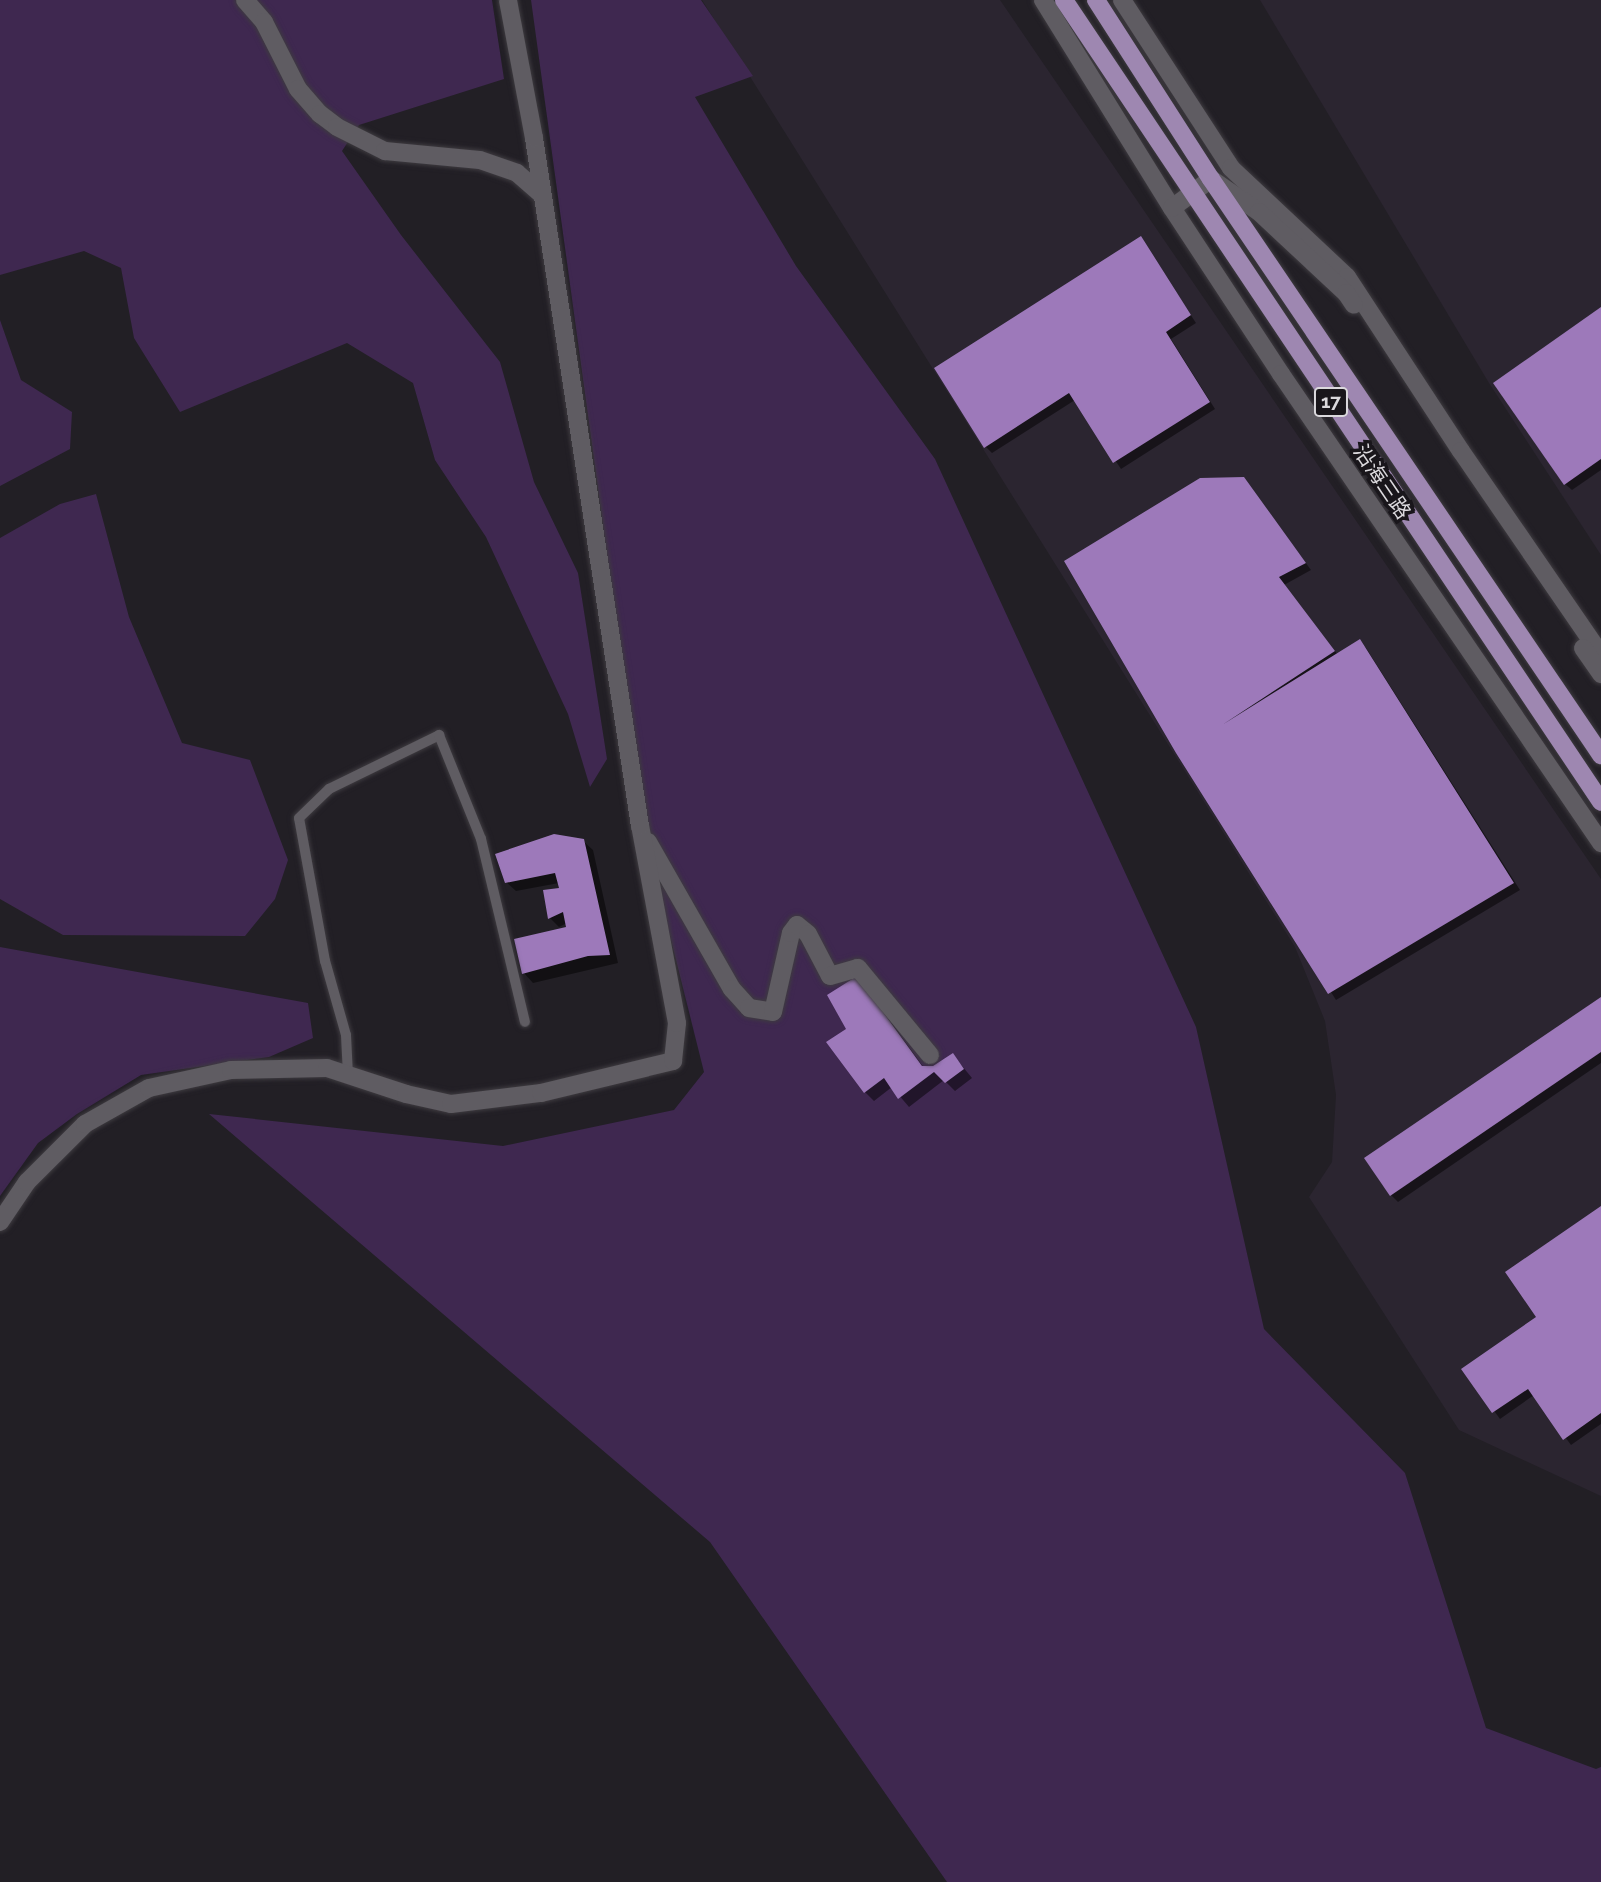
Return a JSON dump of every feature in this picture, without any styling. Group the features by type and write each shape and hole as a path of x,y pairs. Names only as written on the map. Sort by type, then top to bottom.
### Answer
{"main road":[{"name":"沿海三路","path":"1064,0 1191,194 1601,802"},
{"name":"沿海三路","path":"1096,0 1211,179 1601,755"}],"street":[{"path":"244,0 264,22 298,89 320,114 337,127 385,151 480,160 517,173 542,195"},
{"path":"0,1222 27,1182 85,1124 149,1088 232,1070 327,1068 451,1104 541,1093 673,1061 677,1023 639,826 534,138 508,0"},
{"name":"沿海三路","path":"1043,0 1172,208 1281,374 1601,843"},
{"path":"1122,0 1231,168 1347,276 1461,451 1601,655"},
{"path":"1172,208 1211,179"},
{"name":"沿海三路","path":"1211,179 1259,212 1346,293 1485,505 1601,674"},
{"path":"639,826 732,989 749,1008 772,1012 791,933 797,925 808,934 830,976 858,968 930,1055"}],"lane":[{"path":"348,1075 346,1035 326,961 299,818 329,789 439,735 481,839 524,1022"}],"shaded area":[{"path":"0,0 492,0 504,79 359,125 342,151 401,235 500,362 534,482 578,573 607,759 590,787 568,714 486,537 435,460 413,383 347,343 180,412 134,338 121,268 84,251 0,275"},
{"path":"531,0 701,0 753,76 695,97 796,266 935,459 1196,1027 1264,1329 1405,1473 1486,1728 1596,1769 1601,1767 1601,1882 947,1882 710,1542 209,1114 503,1146 674,1110 704,1072 657,884 641,802"},
{"path":"702,0 1000,0 1601,879 1601,1496 1459,1430 1309,1197 1332,1162 1336,1095 1325,1021 1295,947"},
{"path":"1260,0 1601,0 1601,555 1489,383"},
{"path":"0,320 21,380 72,412 70,449 0,486"},
{"path":"96,494 129,617 182,743 250,760 288,860 275,899 245,936 63,935 0,899 0,538 60,504"},
{"path":"0,947 308,1003 313,1038 269,1057 141,1075 77,1114 38,1143 0,1196"}],"building":[{"path":"1141,236 1191,315 1166,332 1210,402 1113,463 1069,393 984,448 934,368"},
{"path":"1601,307 1601,459 1564,485 1493,383"},
{"path":"1244,477 1306,563 1279,577 1335,651 1222,725 1360,639 1514,883 1328,994 1176,753 1064,561 1200,478"},
{"path":"554,834 584,839 610,955 588,956 522,974 514,939 566,927 563,912 548,919 543,890 559,888 555,873 505,883 495,854"},
{"path":"857,976 922,1066 933,1066 953,1053 964,1069 945,1083 934,1072 898,1099 884,1078 864,1093 826,1042 846,1029 827,995"},
{"path":"1601,997 1601,1052 1390,1196 1364,1158"},
{"path":"1601,1206 1601,1413 1563,1440 1528,1389 1492,1413 1461,1369 1536,1317 1505,1272"}]}
